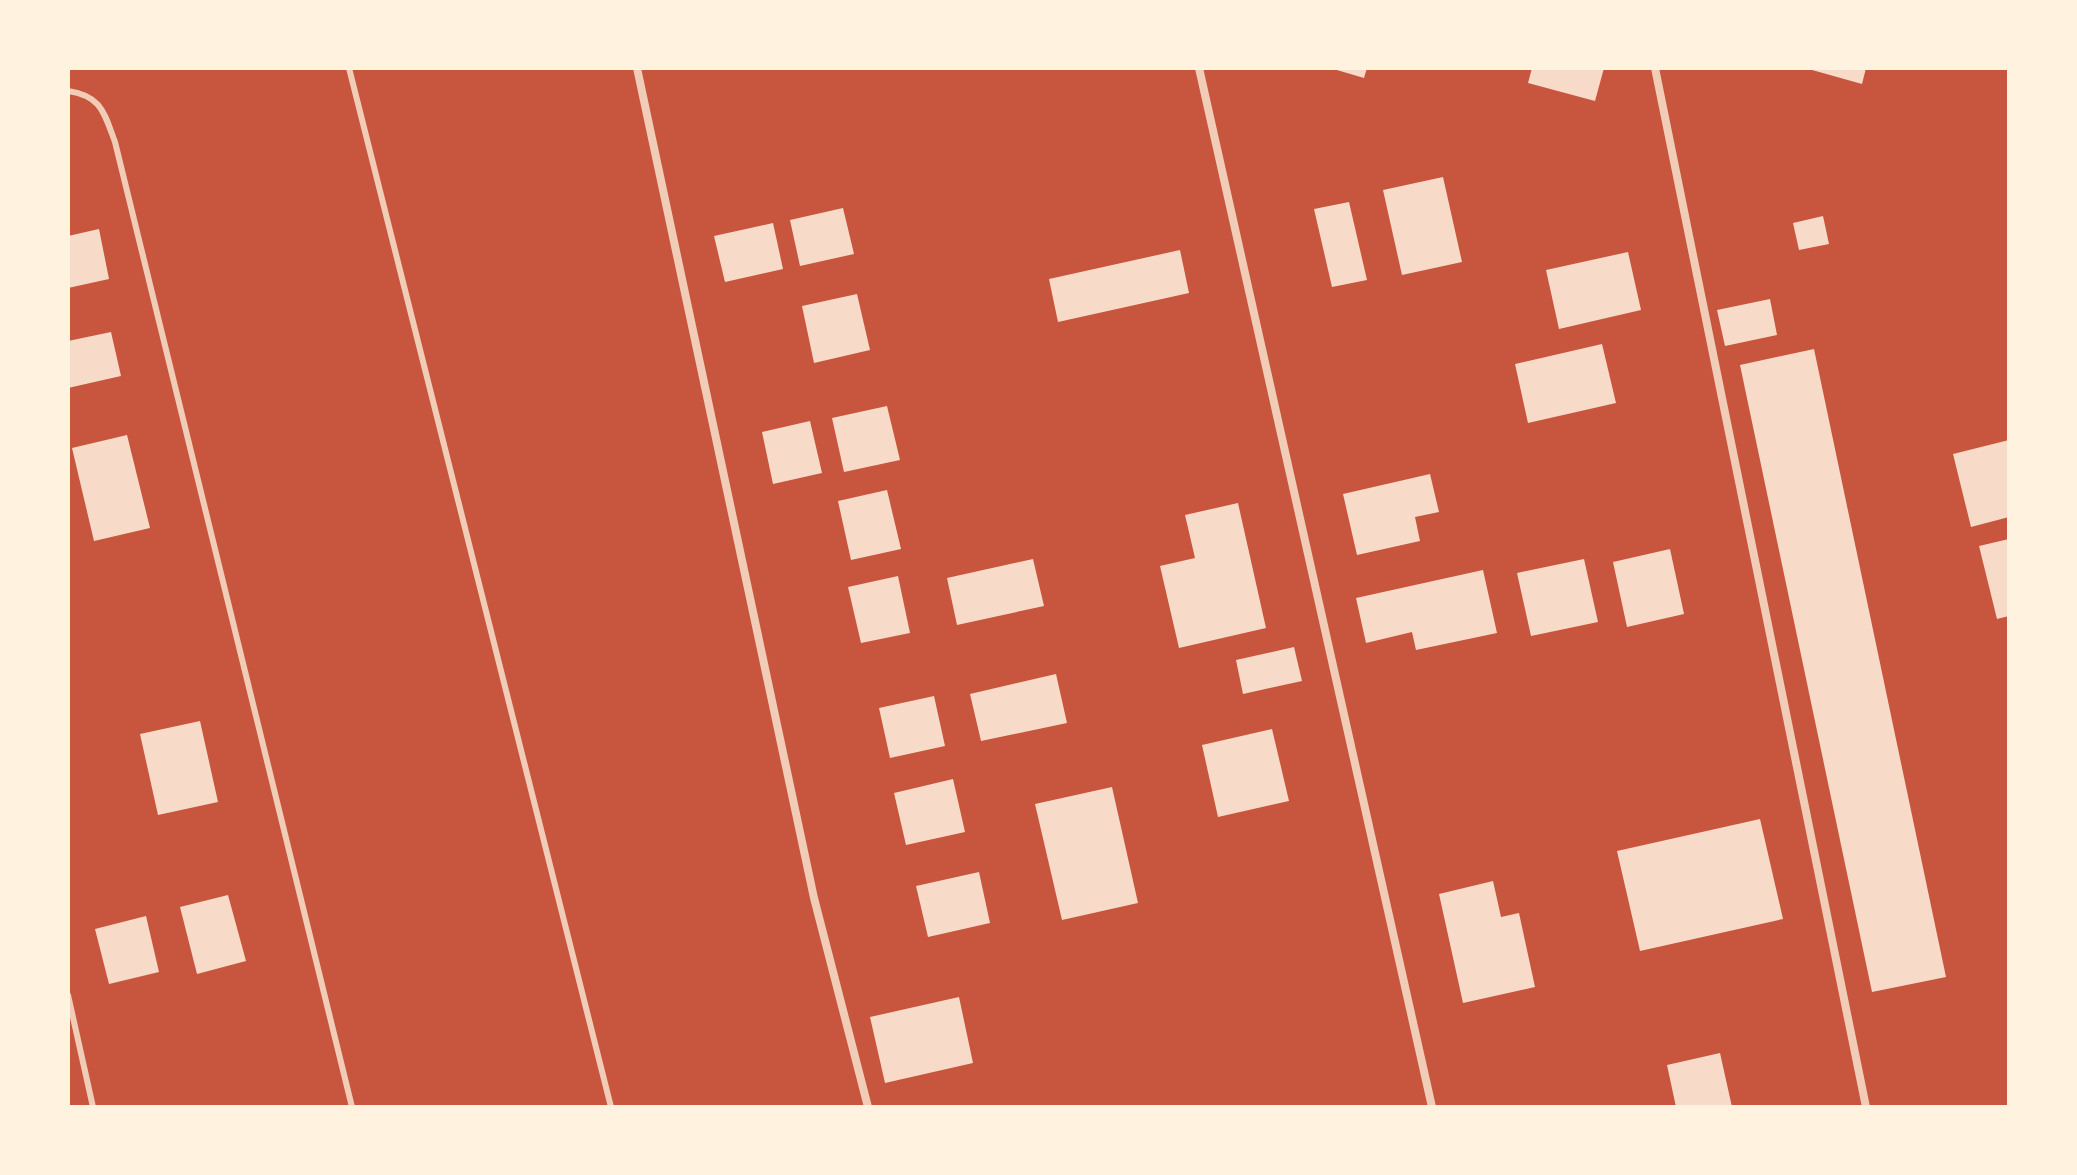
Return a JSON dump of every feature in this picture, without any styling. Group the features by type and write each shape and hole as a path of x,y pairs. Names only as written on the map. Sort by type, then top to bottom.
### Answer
{"street":[{"path":"637,68 814,898 868,1107"},
{"path":"1199,68 1432,1107"},
{"path":"1655,68 1866,1107"}],"lane":[{"path":"349,68 611,1107"},
{"path":"68,91 86,95 102,108 115,142 352,1107"},
{"path":"68,995 93,1107"}],"building":[{"path":"1330,68 1367,68 1364,78"},
{"path":"1532,68 1604,68 1595,101 1528,83"},
{"path":"1805,68 1866,68 1862,84"},
{"path":"1443,177 1462,262 1402,275 1383,190"},
{"path":"1349,202 1367,280 1332,287 1314,209"},
{"path":"843,208 854,254 800,266 790,220"},
{"path":"1823,216 1829,244 1799,250 1793,223"},
{"path":"773,223 783,269 725,282 714,236"},
{"path":"99,229 109,279 68,288 68,236"},
{"path":"1180,250 1189,293 1058,322 1049,279"},
{"path":"1628,252 1641,310 1559,329 1546,270"},
{"path":"857,294 870,350 814,363 802,306"},
{"path":"1770,299 1777,335 1725,346 1717,310"},
{"path":"111,332 121,376 68,388 68,341"},
{"path":"1602,344 1616,403 1528,423 1515,364"},
{"path":"1814,349 1946,977 1872,992 1740,365"},
{"path":"887,406 900,460 844,472 832,418"},
{"path":"810,421 822,473 773,484 762,432"},
{"path":"127,435 150,528 94,541 72,448"},
{"path":"2009,440 2009,517 1971,527 1953,454"},
{"path":"1430,474 1439,512 1415,517 1420,541 1357,555 1343,494"},
{"path":"887,490 901,549 851,560 838,501"},
{"path":"1238,503 1266,628 1179,648 1160,566 1195,558 1185,515"},
{"path":"2009,539 2009,616 1997,619 1979,546"},
{"path":"1670,549 1684,614 1627,627 1613,562"},
{"path":"1033,559 1044,606 957,625 947,578"},
{"path":"1584,559 1598,622 1531,636 1517,573"},
{"path":"1483,570 1497,633 1416,650 1412,632 1366,643 1356,598"},
{"path":"898,576 910,633 861,643 848,587"},
{"path":"1294,647 1302,681 1243,694 1236,660"},
{"path":"1056,674 1067,723 981,741 970,694"},
{"path":"934,696 945,746 890,758 879,708"},
{"path":"200,721 218,802 158,815 140,734"},
{"path":"1272,729 1289,801 1218,817 1202,745"},
{"path":"953,779 965,832 906,845 894,793"},
{"path":"1112,787 1138,903 1062,920 1035,804"},
{"path":"1760,819 1783,919 1640,951 1617,851"},
{"path":"979,872 990,923 928,937 916,886"},
{"path":"1493,881 1501,917 1519,913 1535,987 1463,1003 1439,894"},
{"path":"228,895 246,961 197,974 180,907"},
{"path":"146,916 159,972 109,984 95,929"},
{"path":"959,997 973,1063 885,1083 870,1017"},
{"path":"1720,1053 1732,1107 1676,1107 1667,1065"}]}
